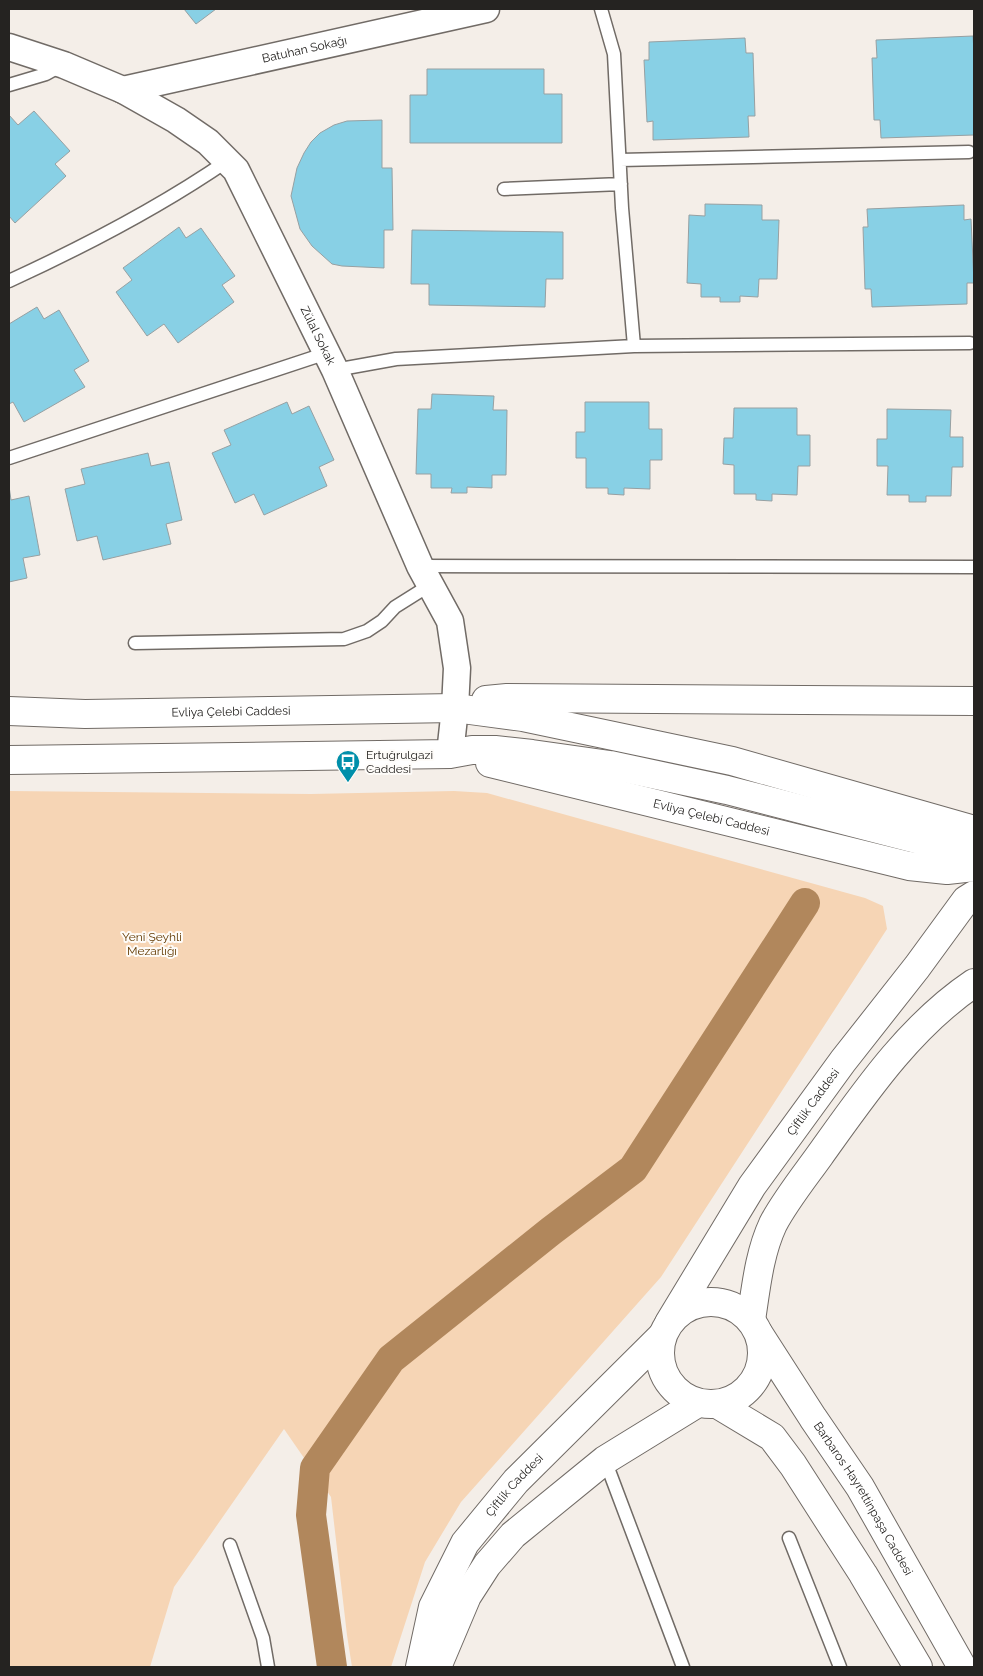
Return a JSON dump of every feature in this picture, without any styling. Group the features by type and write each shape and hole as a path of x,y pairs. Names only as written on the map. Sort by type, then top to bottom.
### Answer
{"street":[{"name":"Batuhan Sokağı","path":"123,90 486,9"},
{"name":"Zülal Sokak","path":"9,47 64,65 123,90 176,120 208,142 236,170 332,362 425,575 450,621 457,668 450,754"},
{"name":"Evliya Çelebi Caddesi","path":"455,708 479,701 508,698 974,701"},
{"name":"Evliya Çelebi Caddesi","path":"9,711 86,714 455,708 522,717 732,761 974,830"},
{"name":"Evliya Çelebi Caddesi","path":"9,760 450,754 472,750 532,754 610,765 727,790 974,854"},
{"name":"Evliya Çelebi Caddesi","path":"450,754 909,866 947,870 974,867"},
{"name":"Çiftlik Caddesi","path":"420,1667 433,1607 465,1543 516,1481 666,1330 763,1171 843,1061 912,974 966,900 974,895"},
{"path":"437,1667 467,1596 487,1565 513,1535 605,1460 707,1404 732,1400 745,1391 755,1379 761,1365 762,1349 755,1327 761,1261 774,1224 859,1100 890,1060 952,998 974,983"},
{"path":"755,1327 739,1310 725,1303 709,1301 694,1304 680,1312 666,1330 660,1350 661,1365 666,1379 676,1390 772,1437 793,1465 863,1574 918,1667"},
{"name":"Barbaros Hayrettinpaşa Caddesi","path":"755,1327 860,1487 963,1667"},
{"path":"963,1667 974,1662"}],"lane":[{"path":"601,9 614,54 621,184 634,346"},
{"path":"9,85 46,74 64,65"},
{"path":"620,160 970,152"},
{"path":"9,281 62,256 195,183 227,161"},
{"path":"504,189 621,184"},
{"path":"9,458 332,362 634,346 970,343"},
{"path":"135,643 344,639 367,631 382,620 425,575 974,567"},
{"path":"605,1460 683,1667"},
{"path":"788,1538 840,1667"},
{"path":"230,1545 263,1638 268,1667"}],"green space":[{"name":"Yeni Şeyhli Mezarlığı","path":"9,791 311,794 454,791 487,793 865,898 883,906 887,929 661,1277 461,1502 425,1562 391,1667 352,1667 331,1497 284,1429 174,1587 150,1667 9,1667"}],"building":[{"path":"184,9 216,9 196,24"},
{"path":"973,36 974,135 881,138 880,120 874,120 872,58 877,58 876,40"},
{"path":"745,38 746,53 753,53 755,116 748,116 749,137 653,140 653,121 647,122 644,60 649,60 649,42"},
{"path":"427,69 544,69 544,94 562,94 562,143 410,143 410,95 427,95"},
{"path":"34,111 70,151 55,164 66,176 15,223 9,216 9,115 18,125"},
{"path":"382,120 382,168 392,168 393,230 384,230 384,268 332,264 312,246 300,229 291,196 297,168 311,142 320,133 334,125 347,121"},
{"path":"705,204 762,205 762,220 779,220 777,279 759,279 758,297 740,296 740,302 720,302 720,297 701,297 701,284 687,283 689,215 705,216"},
{"path":"964,205 964,220 971,219 974,283 967,283 967,304 872,307 871,289 865,289 863,227 868,227 867,209"},
{"path":"179,227 186,238 201,228 235,276 222,285 234,302 178,343 164,324 147,336 116,292 132,280 123,268"},
{"path":"412,230 563,232 563,279 546,279 545,307 429,305 429,284 411,284"},
{"path":"37,307 44,319 59,310 89,361 74,370 85,387 24,422 13,402 9,404 9,324"},
{"path":"432,394 494,396 493,410 507,410 506,475 492,475 492,488 467,487 467,493 451,493 452,488 431,488 431,474 416,474 418,409 431,409"},
{"path":"287,402 292,414 309,406 334,460 319,467 327,486 264,515 254,494 235,503 212,453 231,445 224,430"},
{"path":"585,402 649,402 649,429 662,429 662,460 650,460 650,489 624,488 624,495 608,494 608,488 586,488 586,458 576,458 576,432 585,432"},
{"path":"734,408 797,408 797,435 810,435 810,466 798,466 797,495 772,494 772,501 756,500 756,494 734,494 734,465 723,464 724,438 733,438"},
{"path":"887,409 951,410 950,437 963,437 963,467 952,467 951,496 926,496 926,502 909,502 909,495 887,495 888,466 877,466 877,439 887,439"},
{"path":"148,453 151,466 169,462 182,520 166,524 171,544 103,560 97,536 77,541 65,489 85,484 81,469"},
{"path":"9,486 11,500 29,496 40,555 23,558 27,578 9,582"}],"waterway":[{"path":"332,1667 311,1515 315,1468 391,1359 551,1231 633,1169 805,903"}],"place":[{"name":"Ertuğrulgazi Caddesi","path":"348,783"}]}
